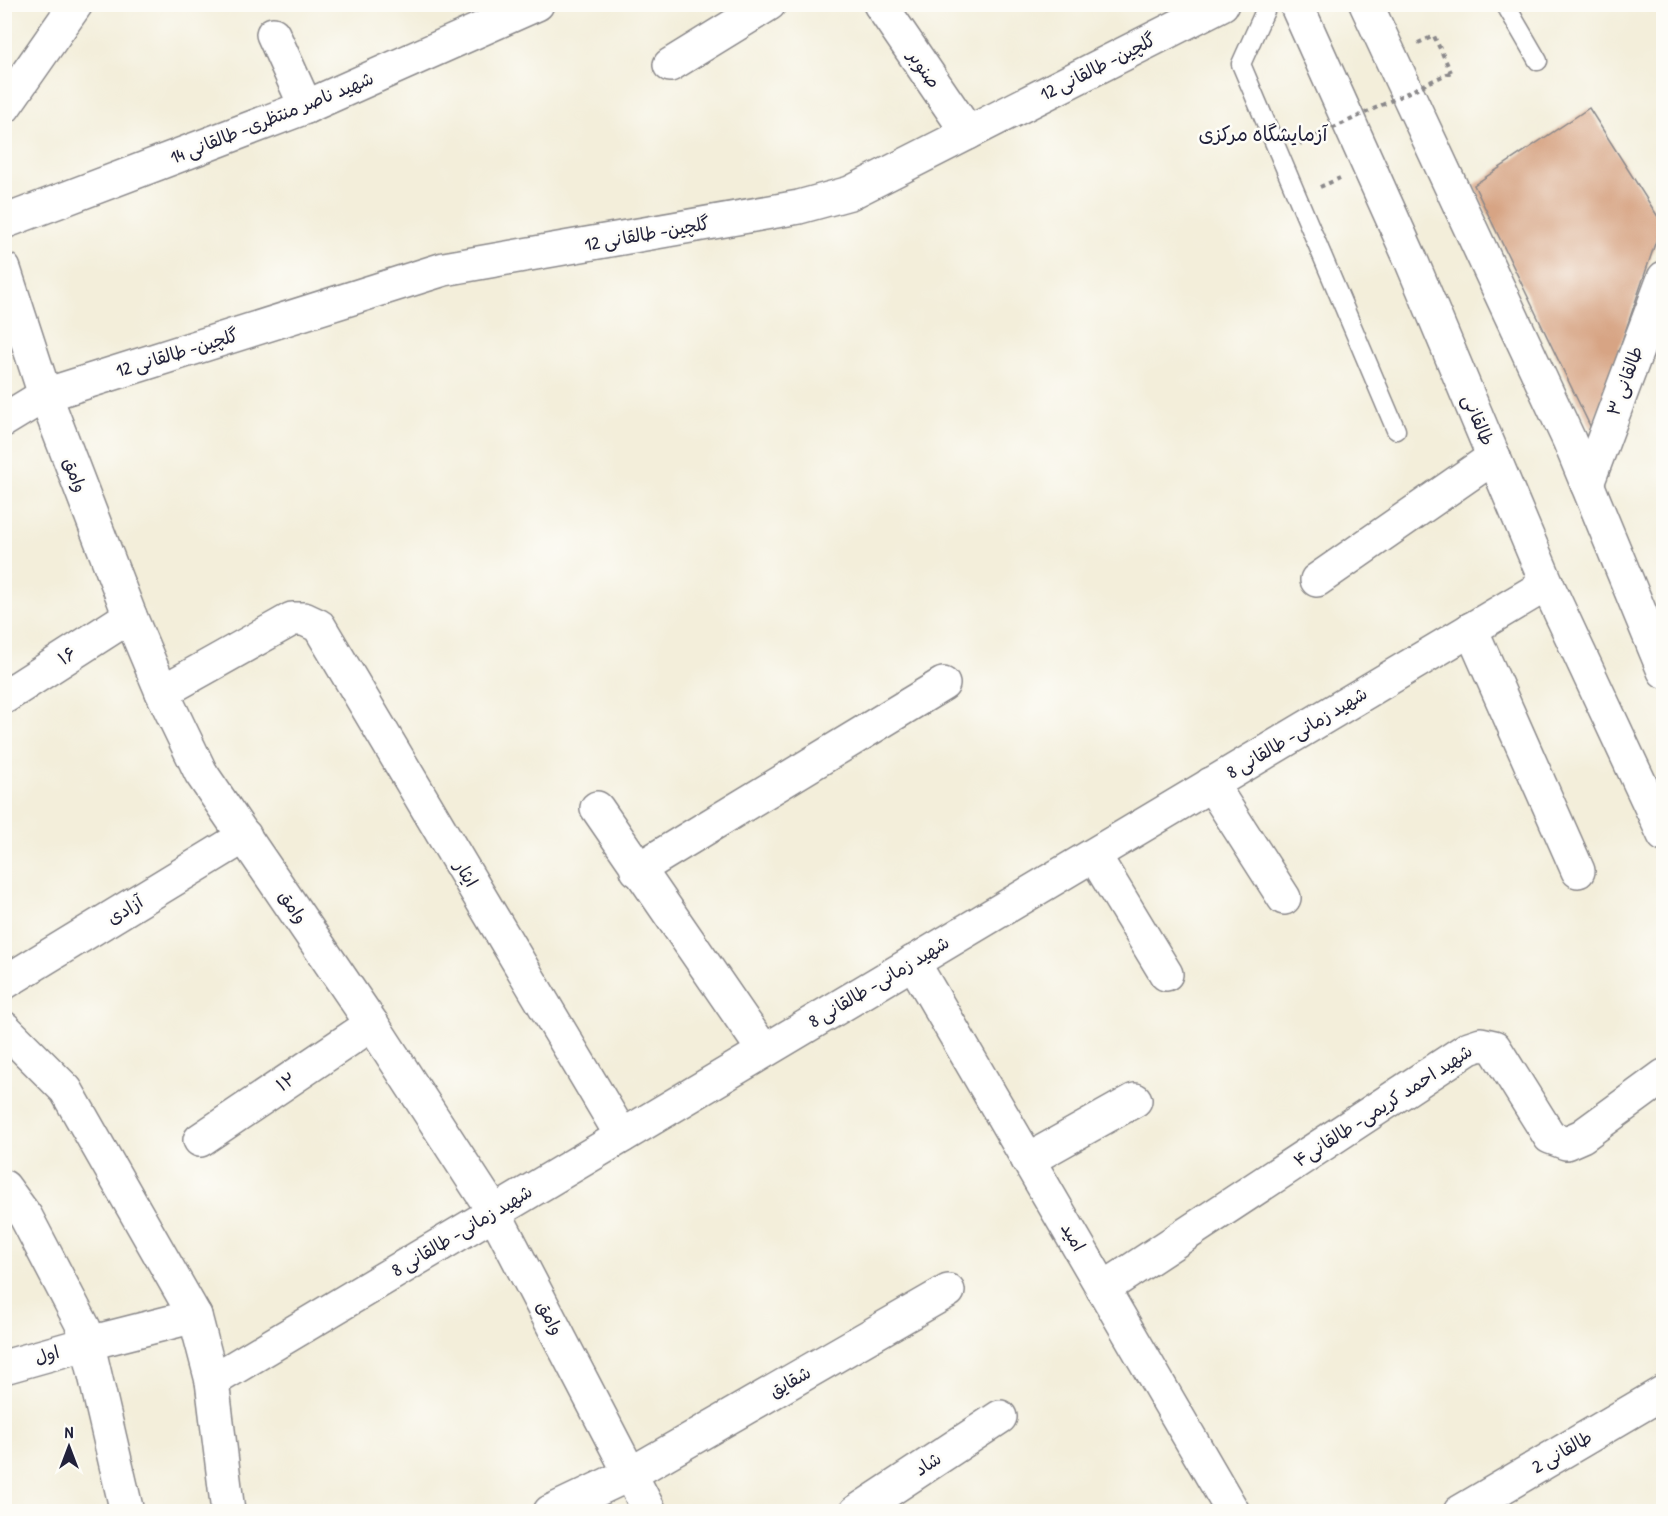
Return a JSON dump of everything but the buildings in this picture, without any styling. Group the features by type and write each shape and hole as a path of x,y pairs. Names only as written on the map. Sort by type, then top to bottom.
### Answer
{"street":[{"path":"4,107 76,4"},
{"name":"شهید ناصر منتظری- طالقانی 14","path":"4,222 306,107 493,13 537,4"},
{"path":"670,65 769,4"},
{"name":"صنوبر","path":"880,4 968,133"},
{"name":"گلچین- طالقانی 12","path":"4,420 45,395 444,269 798,207 850,193 1222,4"},
{"name":"طالقانی","path":"1296,4 1411,260 1547,585 1664,835"},
{"path":"1366,4 1569,440 1664,671"},
{"path":"273,34 306,107"},
{"name":"طالقانی ۳","path":"1587,484 1664,278"},
{"name":"وامق","path":"7,284 45,395 130,616 162,692 201,773 372,1024 494,1212 651,1512"},
{"path":"1317,580 1494,458"},
{"name":"شهید زمانی- طالقانی 8","path":"212,1381 1547,585"},
{"name":"۱۶","path":"4,697 130,616"},
{"name":"ایثار","path":"162,692 292,619 304,619 319,626 622,1136"},
{"path":"1471,629 1578,871"},
{"path":"638,870 944,684"},
{"path":"1211,784 1284,898"},
{"path":"597,808 764,1051"},
{"name":"آزادی","path":"4,983 245,836"},
{"path":"1094,855 1166,974"},
{"name":"امید","path":"913,962 1233,1512"},
{"name":"۱۲","path":"200,1140 372,1024"},
{"path":"4,1028 66,1090 195,1316 212,1381 228,1512"},
{"name":"شهید احمد کریمی- طالقانی۴","path":"1103,1289 1469,1048 1481,1044 1494,1047 1550,1137 1566,1143 1581,1136 1664,1076"},
{"path":"1028,1160 1135,1100"},
{"path":"4,1187 26,1218 84,1328 127,1512"},
{"name":"شقایق","path":"550,1512 632,1473 948,1291"},
{"name":"اول","path":"4,1367 195,1316"},
{"name":"طالقانی 2","path":"1460,1512 1664,1392"},
{"name":"شاد","path":"856,1512 1000,1417"}],"lane":[{"path":"1268,4 1241,64 1396,430"},
{"path":"1505,4 1538,61"}],"path":[{"path":"1300,144 1451,72 1434,36"}],"district":[{"name":"آزمایشگاه مرکزی","path":"1263,134"}]}
